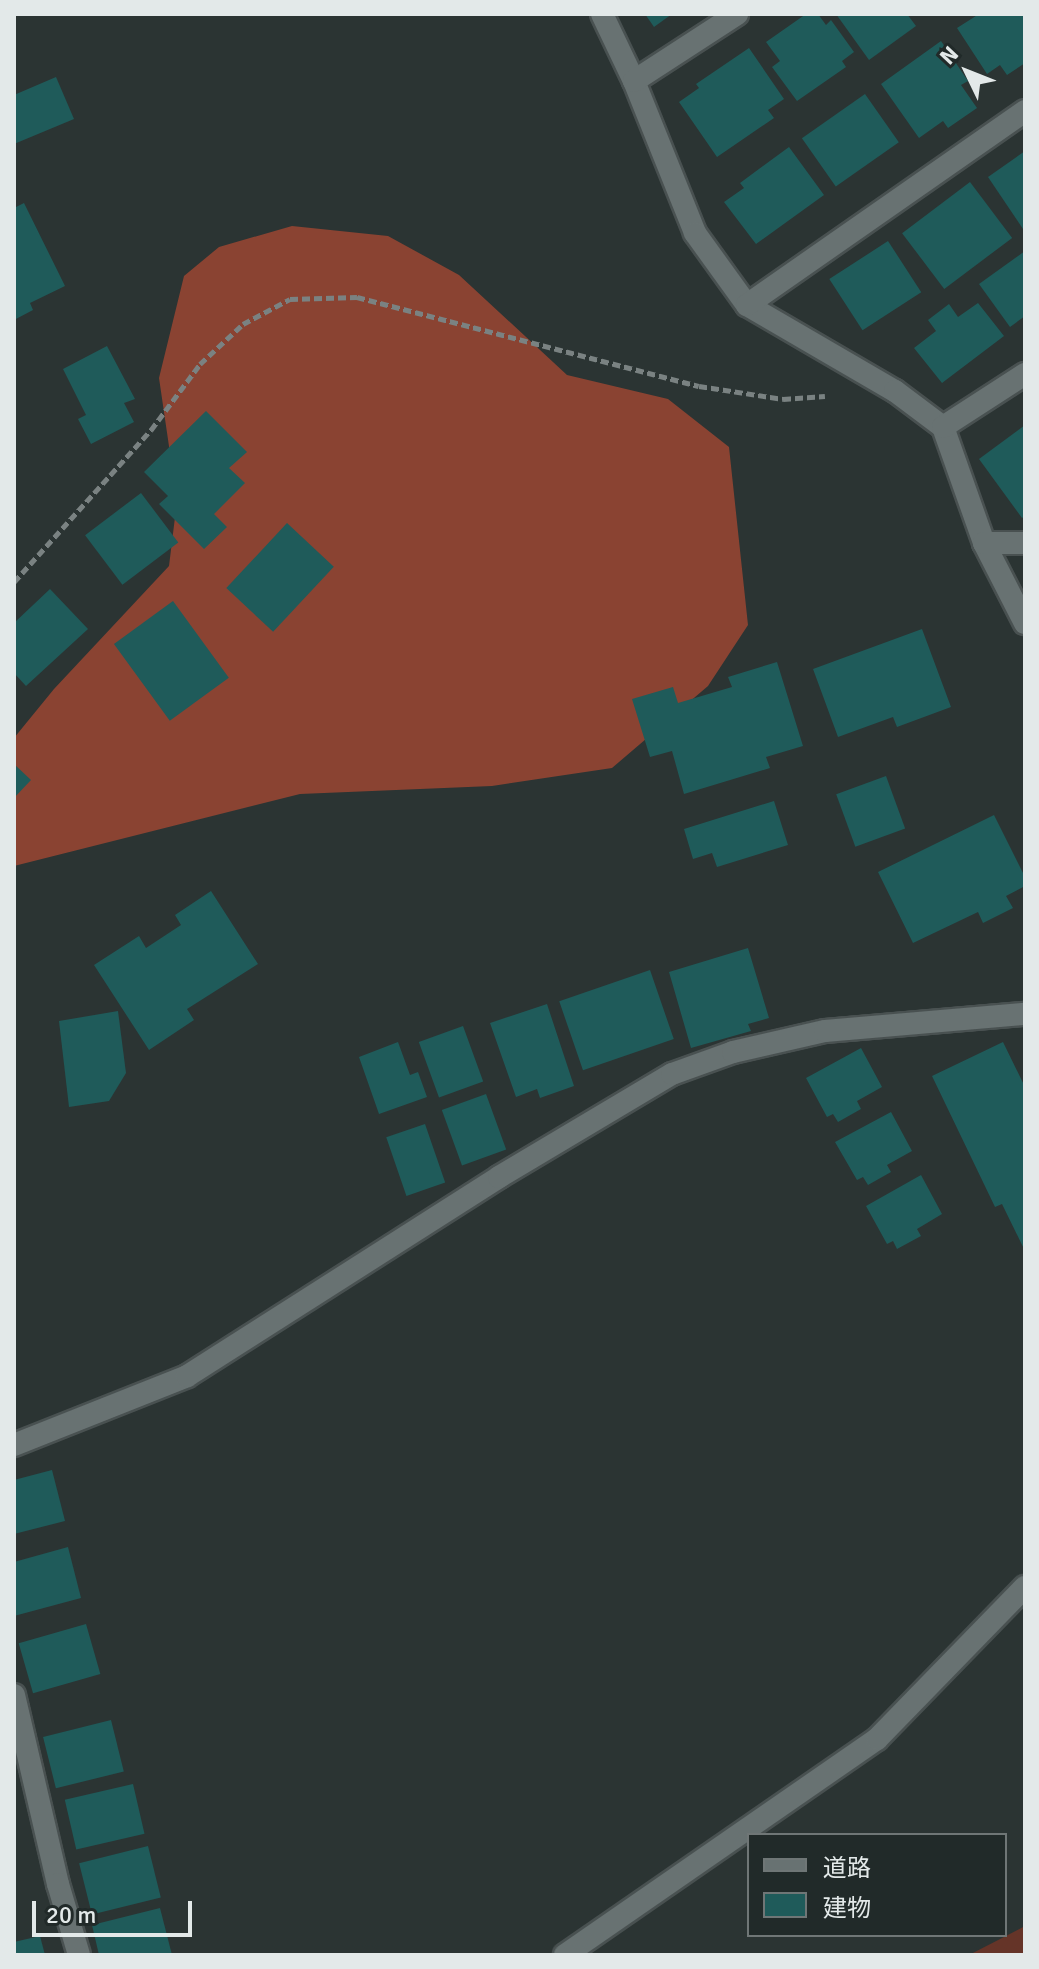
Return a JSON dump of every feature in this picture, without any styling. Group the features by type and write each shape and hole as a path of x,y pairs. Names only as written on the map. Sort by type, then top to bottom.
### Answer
{"street":[{"path":"602,14 634,81 695,233 747,305 895,391 943,427 984,543 1025,623"},
{"path":"634,81 737,14"},
{"path":"747,305 1025,111"},
{"path":"943,427 1025,374"},
{"path":"984,543 1025,543"},
{"path":"14,1445 187,1376 499,1177 672,1074 733,1052 825,1031 1025,1014"},
{"path":"565,1955 877,1739 1025,1587"},
{"path":"14,1695 58,1884 79,1955"}],"path":[{"path":"14,582 151,430 200,364 243,324 290,299 357,297 699,386 783,399 895,391"}],"shaded area":[{"path":"292,226 388,236 459,275 567,375 668,399 729,447 748,625 708,686 612,768 492,786 300,794 14,866 14,738 54,689 169,566 177,501 159,378 184,276 219,247"},
{"path":"1025,1926 1025,1955 969,1955 1007,1937"}],"building":[{"path":"645,14 672,14 654,27"},
{"path":"806,14 818,14 826,25 831,20 854,52 842,61 846,67 797,101 772,67 780,61 766,42"},
{"path":"836,14 907,14 916,26 869,60"},
{"path":"979,14 1025,14 1025,63 1007,75 1000,65 987,74 957,28"},
{"path":"941,41 968,81 961,85 977,108 948,128 943,121 919,138 881,84"},
{"path":"749,48 784,99 768,110 774,118 717,157 679,102 699,88 696,84"},
{"path":"56,77 74,119 14,144 14,95"},
{"path":"865,94 899,142 836,186 802,138"},
{"path":"789,147 824,195 756,244 724,202 744,188 740,183"},
{"path":"1025,151 1025,232 988,177"},
{"path":"970,182 1012,238 944,289 902,233"},
{"path":"24,203 65,286 30,303 33,310 14,320 14,208"},
{"path":"888,241 921,292 863,330 829,279"},
{"path":"1025,251 1025,316 1010,327 979,284"},
{"path":"978,303 1004,336 942,383 914,348 936,331 928,320 949,304 958,317"},
{"path":"107,346 135,399 124,403 134,422 91,444 78,419 86,415 63,369"},
{"path":"206,411 247,452 229,468 245,483 214,514 227,527 204,549 159,504 168,496 144,472"},
{"path":"1025,425 1025,516 1022,518 979,459"},
{"path":"141,493 178,543 122,585 85,535"},
{"path":"287,523 334,567 273,632 226,588"},
{"path":"50,589 88,629 26,686 14,673 14,623"},
{"path":"173,601 229,678 170,721 114,644"},
{"path":"922,629 951,707 897,727 893,717 838,737 813,669"},
{"path":"777,662 803,746 766,757 770,768 684,794 672,751 650,757 632,699 673,687 678,703 732,687 728,677"},
{"path":"14,764 31,780 14,798"},
{"path":"886,776 905,829 855,847 836,794"},
{"path":"774,801 788,845 717,867 712,853 693,859 684,829"},
{"path":"994,815 1025,877 1025,886 1006,896 1013,908 983,923 978,912 913,943 878,872"},
{"path":"211,891 258,964 187,1009 194,1020 149,1050 94,965 139,936 146,948 181,925 175,915"},
{"path":"748,948 769,1018 748,1024 751,1031 691,1048 669,972"},
{"path":"650,970 674,1039 583,1070 559,1001"},
{"path":"547,1004 574,1086 540,1098 537,1089 516,1097 490,1023"},
{"path":"118,1011 126,1073 109,1101 69,1107 59,1021"},
{"path":"463,1026 483,1081 439,1098 419,1042"},
{"path":"398,1042 410,1075 418,1072 427,1097 379,1114 359,1057"},
{"path":"1003,1042 1025,1087 1025,1251 1002,1204 995,1207 932,1076"},
{"path":"861,1048 882,1087 857,1101 861,1109 838,1122 833,1114 827,1117 806,1078"},
{"path":"486,1094 506,1149 462,1166 442,1110"},
{"path":"891,1112 912,1151 887,1165 891,1172 868,1185 863,1177 857,1180 835,1142"},
{"path":"425,1124 445,1183 406,1196 386,1137"},
{"path":"921,1175 942,1214 917,1229 921,1236 897,1249 893,1241 887,1244 866,1206"},
{"path":"52,1470 65,1521 14,1534 14,1480"},
{"path":"68,1547 81,1598 14,1616 14,1562"},
{"path":"86,1624 100,1674 33,1693 19,1643"},
{"path":"111,1720 124,1771 56,1788 43,1737"},
{"path":"133,1784 144,1834 76,1849 65,1800"},
{"path":"148,1846 161,1897 92,1915 79,1863"},
{"path":"160,1908 172,1955 99,1955 92,1925"},
{"path":"40,1936 45,1955 14,1955 14,1942"}]}
